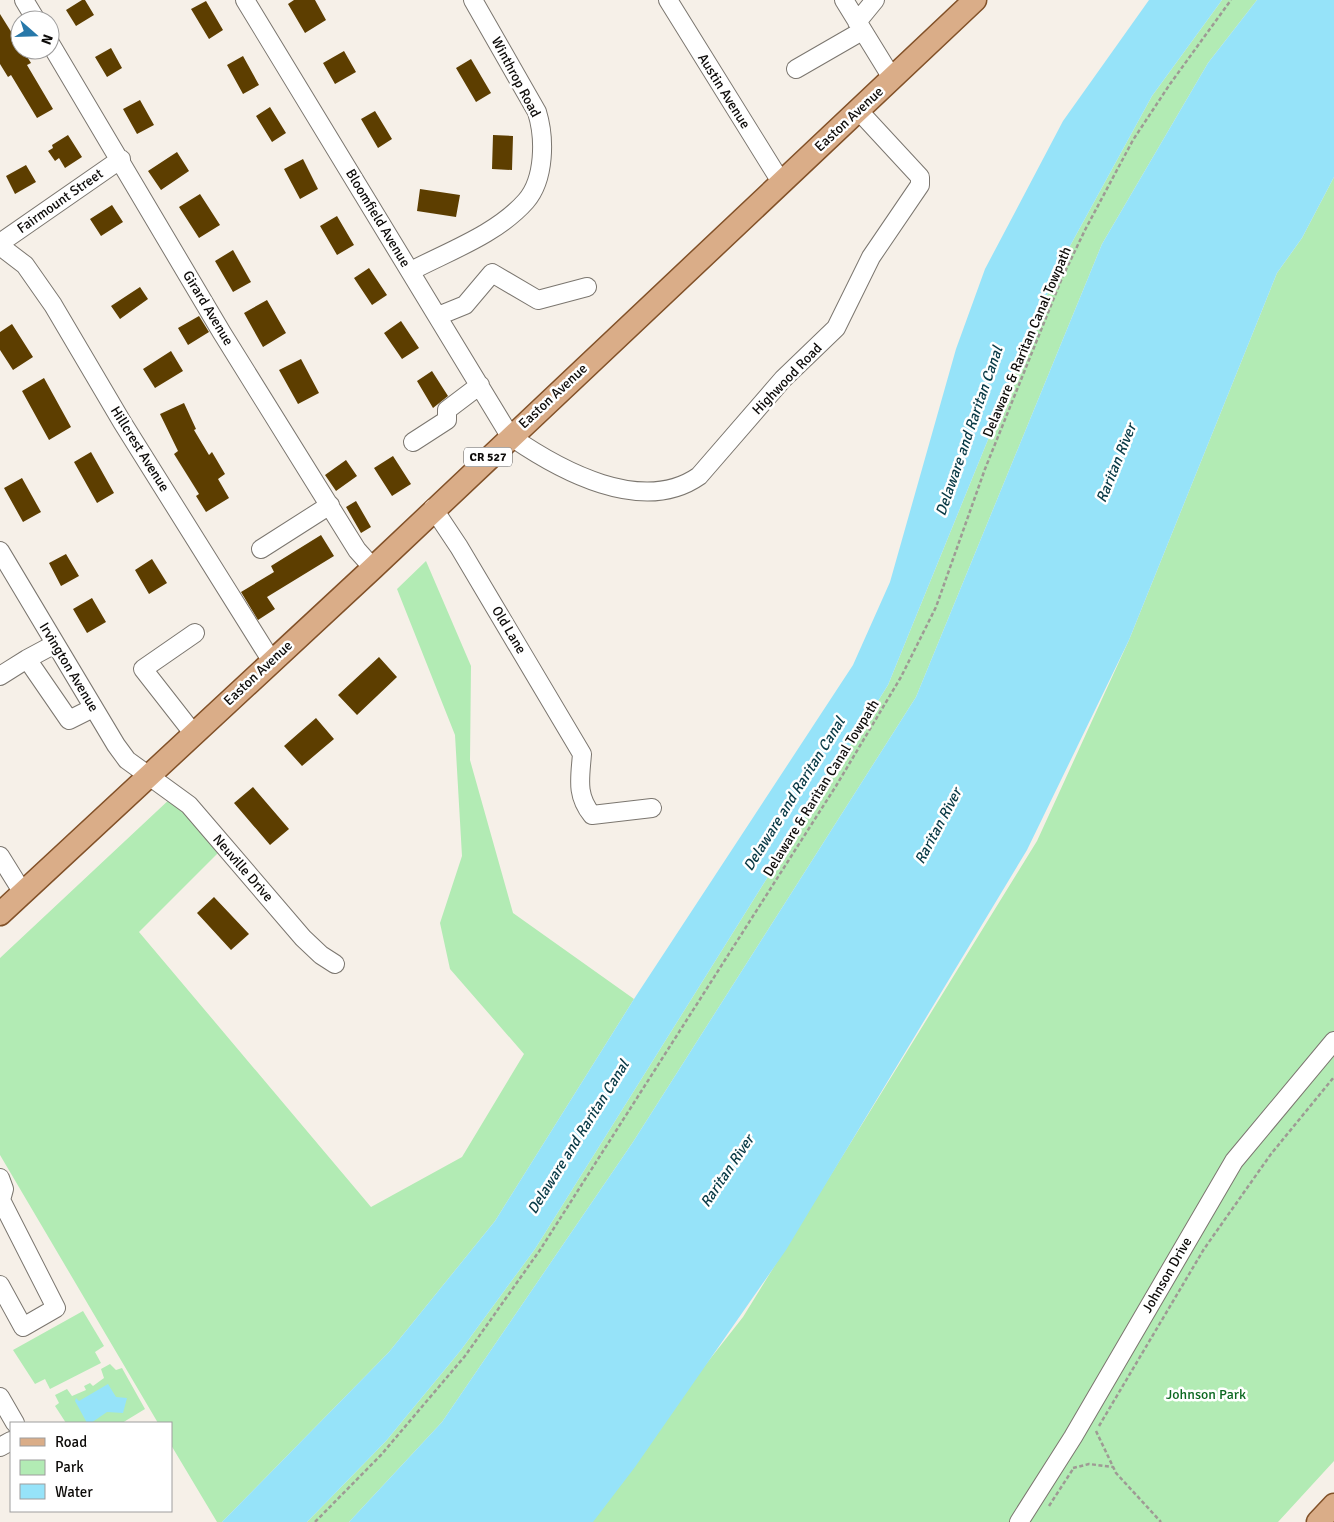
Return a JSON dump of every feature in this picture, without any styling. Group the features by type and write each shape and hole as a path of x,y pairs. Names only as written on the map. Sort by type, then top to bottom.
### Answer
{"main road":[{"name":"Easton Avenue","path":"0,914 271,660 373,568 433,508 975,0"},
{"path":"1318,1522 1334,1505"}],"street":[{"name":"Bloomfield Avenue","path":"245,0 510,436"},
{"name":"Winthrop Road","path":"411,271 494,227 526,201 541,166 542,127 537,112 473,0"},
{"name":"Austin Avenue","path":"668,0 781,182"},
{"path":"844,0 892,78"},
{"path":"796,69 860,26 875,0"},
{"name":"Girard Avenue","path":"60,59 121,159 222,333 357,550 373,568"},
{"name":"Highwood Road","path":"510,436 544,459 594,481 627,490 659,492 688,484 699,476 783,379 836,328 871,257 920,185 920,177 858,110"},
{"name":"Fairmount Street","path":"0,244 121,159"},
{"name":"Hillcrest Avenue","path":"0,244 26,265 53,305 122,422 271,660"},
{"path":"438,316 466,305 492,273 538,300 587,287"},
{"path":"413,442 447,420 447,410 480,385"},
{"path":"260,549 330,506"},
{"name":"Old Lane","path":"433,508 464,556 582,754 580,787 583,803 592,815 603,816 652,808"},
{"name":"Irvington Avenue","path":"0,551 93,708 127,760 148,775"},
{"path":"193,733 143,669 195,633"},
{"path":"0,676 26,659 55,644"},
{"path":"26,659 69,720 93,708"},
{"name":"Neuville Drive","path":"148,775 189,806 303,938 321,955 335,964"},
{"path":"0,856 23,893"},
{"name":"Johnson Drive","path":"1020,1522 1073,1436 1234,1161 1334,1041"},
{"path":"0,1178 4,1189 1,1201 56,1308 23,1327 0,1286"},
{"path":"0,1397 14,1422"}],"path":[{"name":"Delaware & Raritan Canal Towpath","path":"315,1522 381,1455 464,1356 540,1250 846,769 901,677 936,607 985,469 1062,278 1084,230 1133,140 1170,84 1231,0"},
{"path":"1091,1440 1204,1249 1272,1154 1334,1077"},
{"path":"1096,1431 1113,1467 1161,1522"},
{"path":"1047,1509 1078,1461"},
{"path":"1073,1468 1089,1464 1113,1467"}],"green space":[{"path":"1222,0 1257,0 1208,63 1102,244 916,697 633,1142 442,1422 349,1522 307,1522 386,1441 461,1350 535,1249 888,685 1058,268 1152,96"},
{"name":"Johnson Park","path":"1334,177 1334,1461 1278,1522 582,1522 743,1317 1037,841 1129,640 1277,273 1302,238"},
{"path":"426,561 471,666 470,760 513,913 634,999 495,1221 389,1352 222,1522 217,1522 172,1447 172,1422 157,1422 0,1155 0,958 172,797 218,853 139,932 371,1207 462,1157 524,1054 450,969 440,923 462,856 455,735 397,589"},
{"path":"83,1311 104,1346 95,1352 101,1363 50,1389 45,1379 35,1384 13,1350"},
{"path":"110,1364 116,1370 122,1368 145,1409 124,1422 65,1422 55,1406 59,1403 55,1395 67,1389 72,1396 86,1390 84,1386 90,1383 93,1386 104,1378 101,1369"}],"water":[{"name":"Delaware and Raritan Canal","path":"1149,0 1222,0 1152,96 1058,268 888,685 535,1249 461,1350 386,1441 307,1522 222,1522 389,1352 495,1221 634,999 853,665 890,582 956,349 985,269 1063,121"},
{"name":"Raritan River","path":"1257,0 1334,0 1334,177 1302,238 1277,273 1129,640 1027,850 786,1250 635,1467 593,1522 349,1522 442,1422 633,1142 916,697 1102,244 1208,63"},
{"path":"108,1384 116,1397 127,1398 123,1413 107,1412 92,1422 86,1422 75,1401 76,1398 79,1401"}],"building":[{"path":"85,0 94,15 76,26 66,10"},
{"path":"294,0 315,0 326,20 305,33 288,4"},
{"path":"206,1 223,30 209,39 191,9"},
{"path":"0,14 10,30 10,60 29,60 31,63 27,65 53,109 37,118 11,75 8,77 0,64"},
{"path":"111,48 122,68 107,77 95,57"},
{"path":"344,51 356,72 335,84 323,63"},
{"path":"243,56 259,85 243,94 227,65"},
{"path":"471,59 491,93 476,102 456,68"},
{"path":"140,100 154,125 137,134 123,109"},
{"path":"270,107 286,133 272,142 256,116"},
{"path":"375,111 392,139 378,148 361,119"},
{"path":"68,135 82,157 65,168 59,158 55,161 48,151 53,148 52,145"},
{"path":"493,135 513,136 512,170 492,169"},
{"path":"177,152 189,171 161,190 148,171"},
{"path":"303,159 318,189 300,199 284,169"},
{"path":"26,165 36,182 15,194 6,176"},
{"path":"420,189 460,195 456,217 417,211"},
{"path":"200,194 220,225 199,238 179,207"},
{"path":"112,205 123,222 101,236 90,219"},
{"path":"337,216 354,245 337,255 320,226"},
{"path":"233,250 251,282 233,292 215,261"},
{"path":"369,268 387,295 372,305 354,278"},
{"path":"140,287 148,299 120,319 111,306"},
{"path":"267,300 286,333 263,347 244,313"},
{"path":"199,316 209,332 188,345 178,328"},
{"path":"401,321 419,348 402,359 384,333"},
{"path":"12,324 33,357 13,370 0,350 0,332"},
{"path":"171,351 183,371 155,388 143,369"},
{"path":"301,359 319,393 298,404 279,370"},
{"path":"432,371 448,396 433,408 417,381"},
{"path":"44,378 71,427 49,440 22,391"},
{"path":"184,403 196,429 194,430 209,455 212,452 225,474 218,479 229,498 206,512 196,496 199,494 174,454 178,451 160,414"},
{"path":"91,452 114,493 97,503 74,462"},
{"path":"393,456 411,484 392,496 374,468"},
{"path":"346,460 357,476 336,491 325,475"},
{"path":"22,478 41,512 23,522 4,488"},
{"path":"356,501 371,527 361,533 346,507"},
{"path":"321,535 334,556 267,597 275,609 258,620 241,592 274,572 271,566"},
{"path":"66,554 79,576 61,586 49,563"},
{"path":"152,559 167,583 149,594 135,570"},
{"path":"92,598 106,622 87,633 73,609"},
{"path":"379,657 397,677 357,715 338,695"},
{"path":"316,718 334,739 302,766 284,746"},
{"path":"253,787 289,829 270,845 234,803"},
{"path":"214,897 249,934 231,950 197,913"}]}
